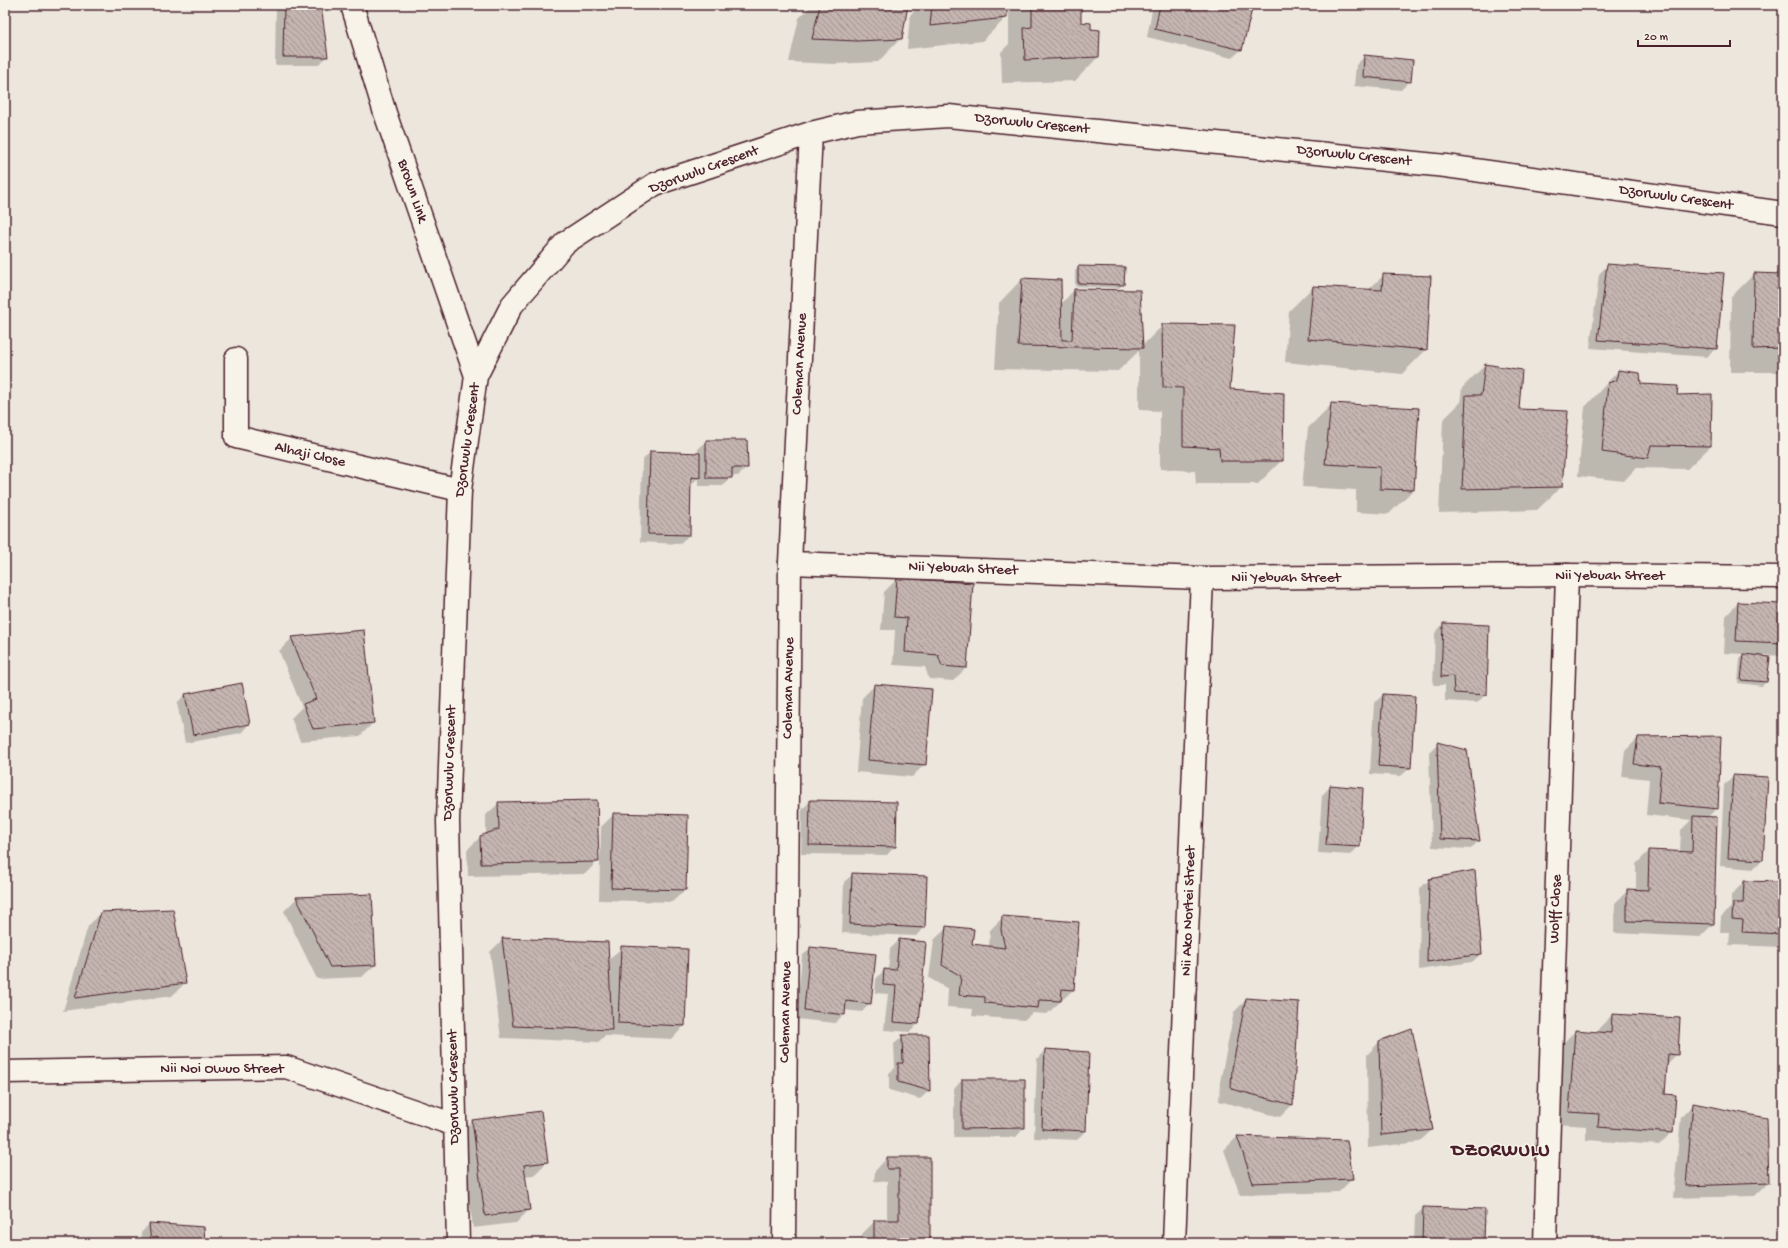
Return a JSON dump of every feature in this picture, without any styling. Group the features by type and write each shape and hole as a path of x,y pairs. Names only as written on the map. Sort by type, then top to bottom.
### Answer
{"street":[{"name":"Brown Link","path":"352,5 385,114 476,376"},
{"name":"Dzorwulu Crescent","path":"458,1243 448,821 460,490 476,376 512,305 566,243 655,184 811,133 857,122 948,116 1446,166 1783,213"},
{"name":"Coleman Avenue","path":"784,1243 790,563 811,133"},
{"name":"Alhaji Close","path":"236,359 236,437 460,490"},
{"name":"Nii Yebuah Street","path":"790,563 1202,578 1568,575 1783,577"},
{"name":"Wolff Close","path":"1545,1243 1568,575"},
{"name":"Nii Ako Nortei Street","path":"1174,1243 1202,578"},
{"name":"Nii Noi Owuo Street","path":"5,1072 286,1067 455,1125"}],"building":[{"path":"284,5 321,5 328,57 283,57"},
{"path":"820,5 908,5 902,39 857,41 812,39"},
{"path":"932,5 1007,5 1007,18 930,26"},
{"path":"1032,5 1081,5 1081,22 1091,23 1091,29 1100,30 1099,57 1025,60 1024,28 1032,27"},
{"path":"1160,5 1253,5 1242,50 1155,29"},
{"path":"1364,55 1413,60 1411,82 1363,77"},
{"path":"1607,264 1724,273 1717,349 1598,340"},
{"path":"1078,266 1125,267 1124,285 1078,283"},
{"path":"1754,273 1783,274 1783,348 1753,349"},
{"path":"1383,274 1431,276 1427,350 1308,339 1313,286 1382,290"},
{"path":"1022,278 1061,280 1062,340 1072,340 1074,289 1140,290 1143,348 1018,346"},
{"path":"1162,324 1235,325 1230,389 1284,393 1283,461 1220,461 1219,448 1183,446 1183,388 1163,387"},
{"path":"1485,364 1522,370 1519,409 1568,411 1562,487 1462,489 1466,395 1481,395"},
{"path":"1618,370 1640,373 1641,384 1678,386 1677,395 1712,394 1711,446 1651,445 1648,458 1602,452 1608,383 1617,380"},
{"path":"1331,403 1419,408 1414,490 1380,489 1380,467 1325,464"},
{"path":"706,440 747,440 748,468 732,468 732,478 706,478"},
{"path":"650,451 700,453 700,478 691,477 690,535 648,534"},
{"path":"897,578 973,583 967,668 942,666 938,655 905,652 907,618 894,617"},
{"path":"1738,602 1783,604 1783,643 1736,641"},
{"path":"1443,623 1489,625 1487,695 1454,693 1453,676 1441,677"},
{"path":"364,630 374,723 313,729 303,704 316,699 291,637"},
{"path":"1744,654 1770,657 1767,682 1741,680"},
{"path":"242,683 250,724 193,735 185,694"},
{"path":"874,684 932,689 926,765 868,760"},
{"path":"1383,694 1415,696 1411,768 1378,766"},
{"path":"1721,736 1718,809 1658,803 1661,767 1634,764 1638,737"},
{"path":"1437,742 1467,750 1480,841 1440,839"},
{"path":"1733,775 1768,777 1763,860 1728,858"},
{"path":"1330,785 1363,788 1360,847 1326,845"},
{"path":"597,800 599,862 481,864 480,836 499,829 498,802"},
{"path":"810,800 897,802 896,847 809,845"},
{"path":"613,813 688,815 686,890 611,888"},
{"path":"1693,816 1717,817 1714,924 1627,921 1627,889 1648,890 1649,850 1692,852"},
{"path":"1475,870 1482,954 1427,962 1429,879"},
{"path":"852,873 927,876 925,928 850,924"},
{"path":"1744,881 1783,882 1783,934 1742,932 1743,920 1732,919 1733,903 1743,903"},
{"path":"372,894 376,965 330,967 296,897"},
{"path":"173,909 186,983 75,998 101,912"},
{"path":"1002,916 1079,922 1074,990 1062,989 1061,1001 1039,1000 1038,1008 985,1003 985,997 959,995 961,976 942,965 946,926 974,929 972,944 1005,948 1001,930"},
{"path":"502,938 608,942 612,1030 513,1026"},
{"path":"899,939 926,942 919,1024 893,1022 896,986 883,985 884,969 896,970"},
{"path":"621,946 688,949 685,1026 618,1023"},
{"path":"810,947 876,954 871,1004 846,1001 845,1015 804,1010"},
{"path":"1246,998 1299,1002 1293,1105 1231,1089 1232,1069"},
{"path":"1612,1014 1680,1018 1678,1055 1668,1054 1665,1094 1676,1095 1673,1133 1598,1127 1599,1114 1569,1112 1575,1030 1611,1033"},
{"path":"1412,1029 1433,1130 1381,1135 1379,1041"},
{"path":"902,1035 929,1035 930,1091 898,1082 898,1063 903,1063"},
{"path":"1045,1049 1089,1052 1086,1131 1042,1129"},
{"path":"962,1079 1025,1079 1025,1128 962,1129"},
{"path":"1693,1103 1767,1118 1769,1183 1686,1186"},
{"path":"541,1111 548,1162 524,1165 530,1210 485,1216 472,1120"},
{"path":"1237,1136 1347,1140 1353,1179 1253,1183"},
{"path":"887,1157 930,1157 930,1243 874,1243 874,1220 899,1220 899,1169 887,1169"},
{"path":"1423,1207 1485,1209 1484,1243 1422,1243"},
{"path":"149,1223 204,1227 205,1243 151,1243"}],"district":[{"name":"DZORWULU","path":"1501,1151"}]}
